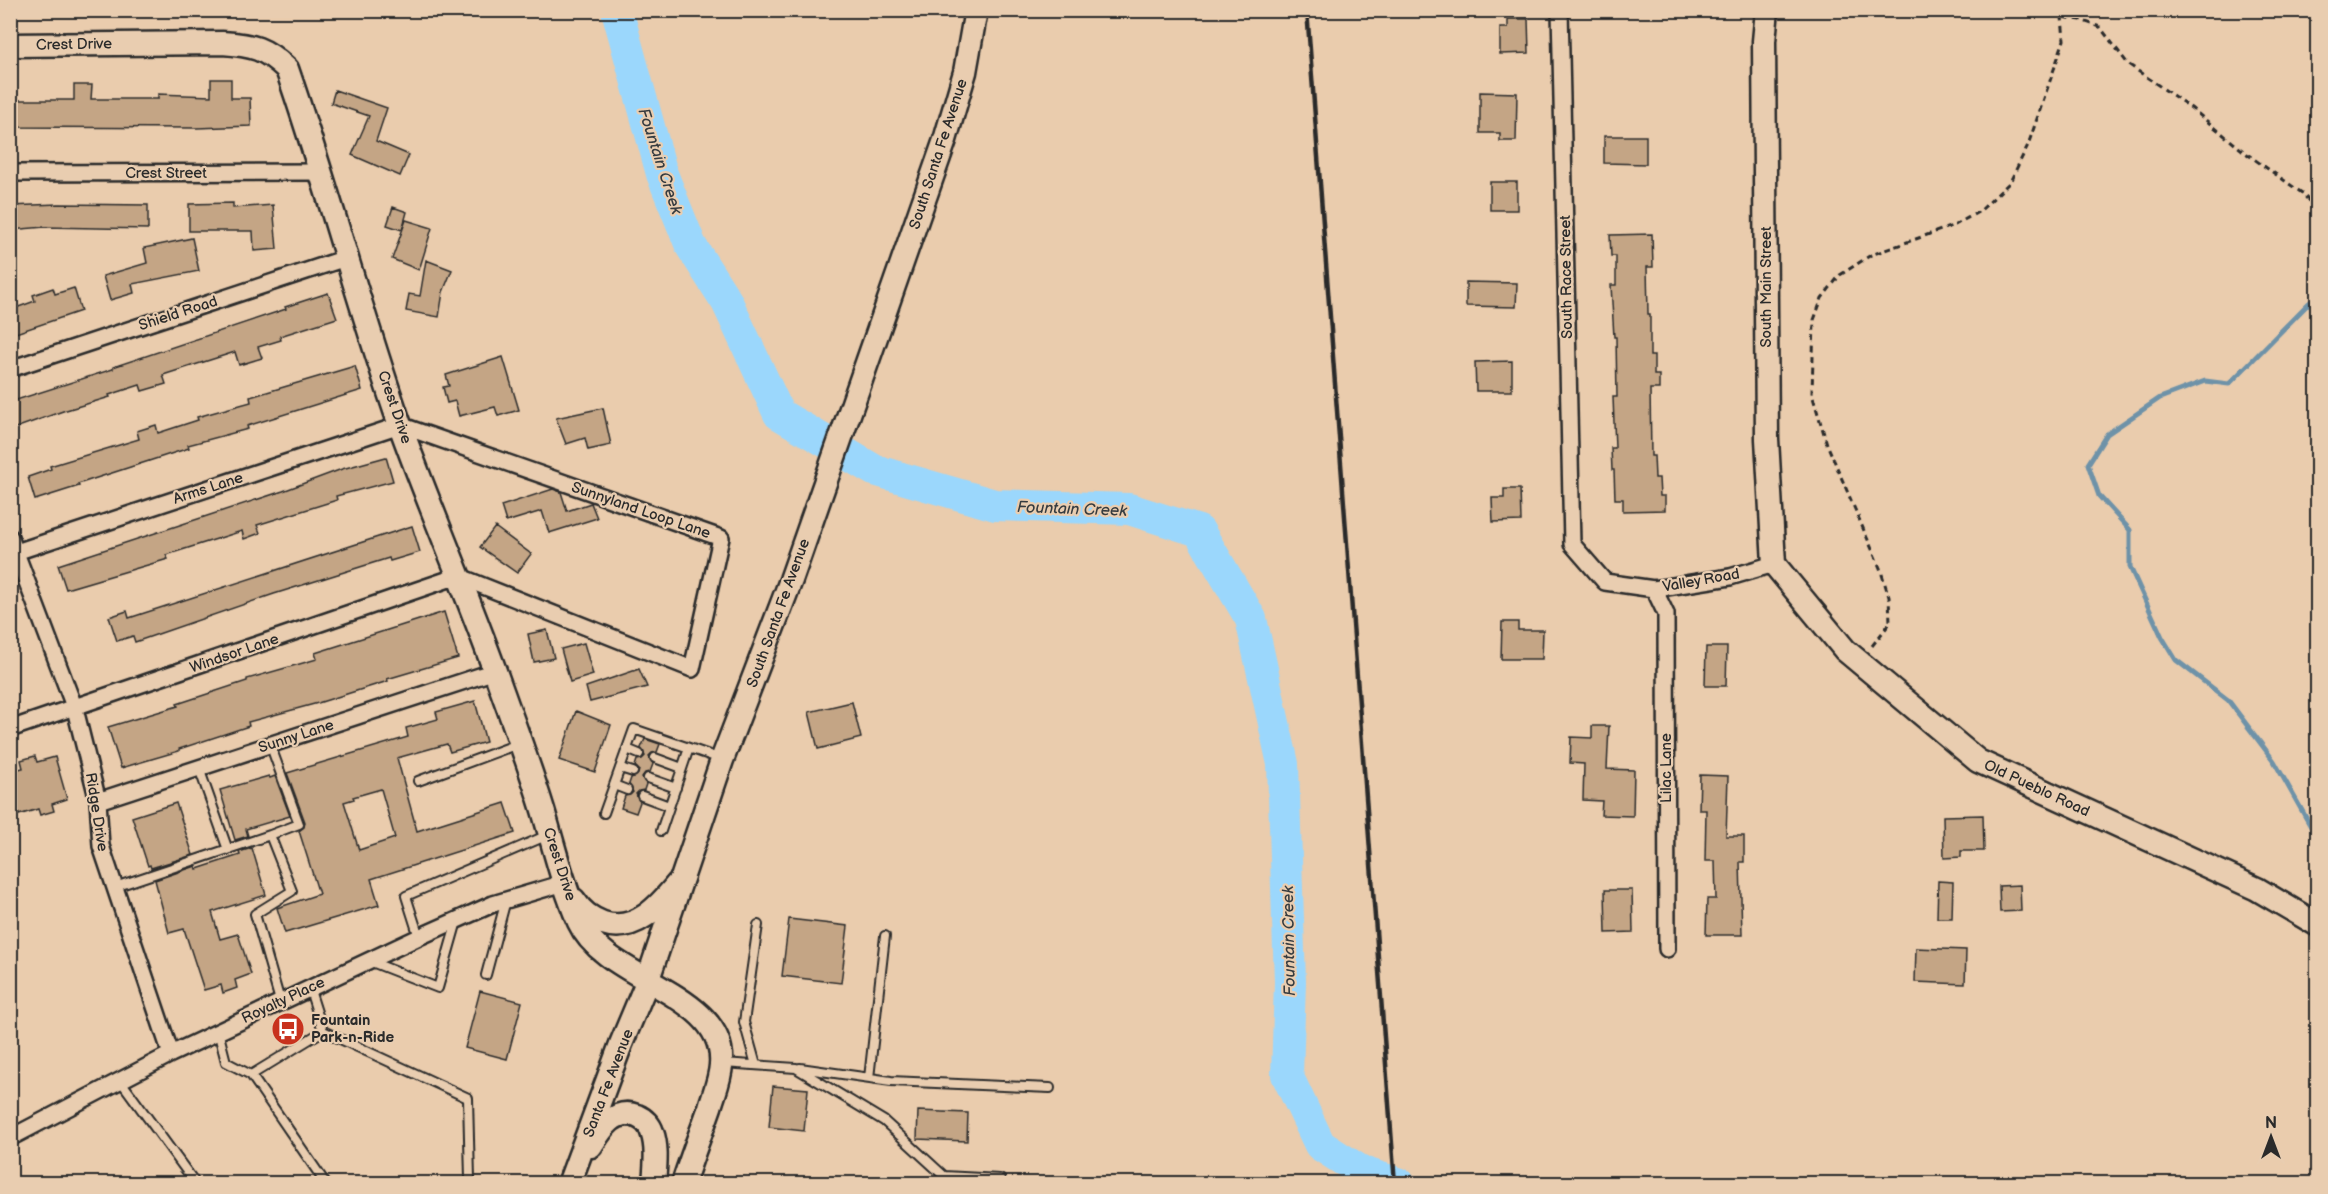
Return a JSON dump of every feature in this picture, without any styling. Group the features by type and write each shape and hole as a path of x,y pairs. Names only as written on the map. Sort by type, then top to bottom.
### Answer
{"main road":[{"name":"South Santa Fe Avenue","path":"647,982 722,760 791,580 945,141 965,72 976,10"},
{"name":"South Main Street","path":"1767,10 1764,41 1767,439 1774,564"},
{"name":"Crest Drive","path":"10,45 249,44 271,53 287,69 400,425 495,671 578,921 592,943 647,982"},
{"name":"Old Pueblo Road","path":"1774,564 1845,650 1978,761 2257,889 2318,925"},
{"path":"564,884 581,912 609,925 622,925 636,922 649,913 684,875"},
{"path":"647,982 678,997 700,1015 713,1032 722,1063 718,1083 683,1184"},
{"name":"Santa Fe Avenue","path":"573,1175 621,1044 647,982"},
{"path":"573,1175 605,1124 627,1113 646,1121 652,1132 655,1146 654,1184"}],"street":[{"name":"South Race Street","path":"1560,10 1572,544"},
{"name":"Crest Street","path":"10,173 321,172"},
{"name":"Shield Road","path":"10,369 346,258"},
{"name":"Arms Lane","path":"16,552 400,425"},
{"name":"Sunnyland Loop Lane","path":"400,425 722,538 692,669 458,576"},
{"name":"Ridge Drive","path":"10,537 75,709 98,801 101,846 171,1054"},
{"name":"Valley Road","path":"1572,544 1605,582 1654,589 1730,577 1774,564"},
{"name":"Windsor Lane","path":"10,729 75,709 458,576"},
{"name":"Lilac Lane","path":"1654,589 1666,614 1666,949"},
{"name":"Sunny Lane","path":"98,801 495,671"},
{"name":"Royalty Place","path":"10,1138 171,1054 418,937 506,900 564,884"}],"lane":[{"path":"604,813 634,729 722,760"},
{"path":"418,781 520,743"},
{"path":"113,887 270,836 299,824 270,744"},
{"path":"661,831 689,748"},
{"path":"627,749 639,754"},
{"path":"655,758 682,768"},
{"path":"199,768 228,850"},
{"path":"620,768 633,772"},
{"path":"648,778 676,788"},
{"path":"614,785 627,790"},
{"path":"642,796 669,806"},
{"path":"418,937 406,896 550,834"},
{"path":"270,836 292,891 255,914 280,1001"},
{"path":"486,975 506,900"},
{"path":"368,960 438,988 458,919"},
{"path":"756,1065 744,1022 758,925"},
{"path":"869,1078 885,936"},
{"path":"309,987 323,1031 468,1098 470,1179 468,1184"},
{"path":"218,1031 226,1062 251,1075 326,1184"},
{"path":"251,1075 323,1031"},
{"path":"722,1063 796,1068 891,1082 1050,1088"},
{"path":"796,1068 884,1121 944,1176 1000,1179"},
{"path":"120,1080 196,1184"}],"path":[{"path":"1859,662 1890,623 1889,597 1880,568 1827,444 1812,394 1814,320 1821,298 1840,275 1871,255 1955,225 1980,211 2010,182 2028,145 2064,40 2061,10"},
{"path":"2062,17 2081,20 2100,27 2128,64 2191,108 2247,154 2302,193 2318,212"}],"building":[{"path":"1508,19 1528,19 1529,53 1500,54 1500,28 1508,28"},
{"path":"211,79 231,79 231,98 250,98 251,126 10,127 10,100 74,100 74,85 92,85 91,99 158,99 158,94 211,96"},
{"path":"335,90 387,108 376,141 409,155 400,176 352,155 369,116 331,103"},
{"path":"1480,92 1517,93 1516,141 1500,141 1500,133 1480,133"},
{"path":"1604,136 1646,136 1646,164 1604,163"},
{"path":"1490,182 1517,182 1517,210 1490,210"},
{"path":"233,203 233,208 273,205 277,249 254,251 253,231 189,231 189,204"},
{"path":"148,205 148,229 45,227 10,230 10,206"},
{"path":"393,207 407,212 402,230 387,225"},
{"path":"406,220 432,228 419,270 392,259"},
{"path":"1652,234 1653,267 1647,267 1648,314 1650,314 1650,356 1654,356 1654,375 1659,375 1659,389 1650,389 1651,456 1654,456 1655,478 1659,478 1660,496 1665,496 1665,510 1623,511 1623,499 1615,499 1614,470 1612,470 1611,448 1615,448 1613,397 1617,397 1616,337 1614,337 1611,285 1616,285 1616,256 1611,256 1610,235"},
{"path":"192,238 199,271 132,284 134,293 110,300 103,276 147,263 144,248"},
{"path":"426,260 452,270 443,292 439,317 406,311 409,294 420,296"},
{"path":"1466,282 1517,283 1516,307 1466,306"},
{"path":"53,288 55,294 74,288 81,311 10,335 10,310 35,301 33,295"},
{"path":"328,293 337,318 280,336 281,340 258,347 262,358 239,365 235,352 163,375 166,384 142,391 140,385 10,430 10,402 113,369 113,367"},
{"path":"503,357 519,410 498,416 495,407 459,416 455,401 447,403 443,387 449,386 446,375"},
{"path":"1512,361 1512,391 1476,391 1475,362"},
{"path":"355,366 362,390 247,426 248,429 188,445 189,448 35,500 28,477 51,469 50,466 139,439 137,431 156,425 158,433 198,420 197,417 251,402 250,397"},
{"path":"603,408 611,445 588,450 585,438 566,444 556,418"},
{"path":"386,457 393,481 336,496 337,500 257,525 260,533 244,539 242,531 166,555 168,559 66,589 58,565 283,491 342,469"},
{"path":"553,489 561,492 567,511 591,503 597,518 549,533 542,511 506,522 501,506"},
{"path":"1504,489 1520,489 1521,521 1493,522 1492,498 1504,498"},
{"path":"412,526 420,552 390,561 389,558 274,594 135,642 133,636 117,641 109,617 127,611 129,618"},
{"path":"495,527 531,554 517,573 480,547"},
{"path":"444,612 458,658 318,703 248,722 249,726 179,749 179,751 121,768 108,727 178,706 177,704 247,681 247,679 317,659 315,653"},
{"path":"1502,622 1518,622 1518,630 1543,630 1542,659 1501,659"},
{"path":"547,630 554,658 534,662 528,634"},
{"path":"584,643 593,675 570,682 561,649"},
{"path":"1706,647 1727,647 1726,686 1705,686"},
{"path":"639,669 647,687 590,702 586,687"},
{"path":"475,701 486,742 450,752 447,744 397,758 417,831 505,803 515,833 371,879 379,905 285,933 277,908 319,894 299,831 304,827 305,822 287,773 408,737 406,728 438,719 436,712","holes":["381,789 395,838 359,850 344,802"]},
{"path":"852,702 861,738 818,749 809,712"},
{"path":"576,711 611,725 595,772 559,760"},
{"path":"1592,726 1609,726 1607,769 1634,770 1633,816 1601,815 1602,801 1583,800 1584,764 1570,763 1571,737 1592,738"},
{"path":"645,739 660,744 657,752 649,756 653,764 650,772 645,773 642,777 646,784 644,790 636,794 640,802 636,813 621,808 625,796 633,792 629,784 631,778 638,774 639,770 635,766 637,760 645,756 641,748"},
{"path":"35,756 37,762 55,757 67,799 52,804 54,811 40,815 38,809 19,815 10,784 10,771 23,768 21,760"},
{"path":"1700,775 1728,776 1726,836 1744,836 1744,862 1740,862 1742,935 1706,935 1707,899 1716,899 1715,861 1705,861 1706,810 1699,810"},
{"path":"269,776 270,778 275,776 290,816 246,829 248,836 235,840 220,790"},
{"path":"176,803 193,855 151,868 150,865 148,866 132,817"},
{"path":"1983,815 1984,851 1961,851 1961,857 1944,858 1943,816"},
{"path":"252,848 266,895 212,912 220,939 238,934 251,974 235,980 237,988 223,993 221,985 204,990 184,929 169,933 155,880 196,866 197,869 240,855 239,852"},
{"path":"1938,881 1953,882 1952,918 1937,918"},
{"path":"2020,885 2021,911 2000,912 1999,886"},
{"path":"1605,890 1632,890 1633,932 1606,933"},
{"path":"789,919 848,926 841,983 782,976"},
{"path":"1916,948 1966,950 1965,984 1915,982"},
{"path":"480,991 522,1002 507,1059 465,1048"},
{"path":"773,1086 808,1089 804,1131 769,1127"},
{"path":"918,1111 968,1113 967,1141 917,1139"}],"waterway":[{"name":"Fountain Creek","path":"617,10 662,174 691,246 727,302 779,414 874,470 995,505 1129,509 1199,531 1251,619 1283,764 1290,982 1287,1075 1320,1145 1362,1172 1400,1184"},
{"path":"2318,297 2309,303 2229,384 2205,381 2160,398 2107,434 2088,464 2099,496 2130,530 2130,567 2162,637 2176,660 2228,700 2274,761 2318,839"}],"railway":[{"path":"1307,10 1395,1184"}],"place":[{"name":"Fountain Park-n-Ride","path":"288,1029"}]}
